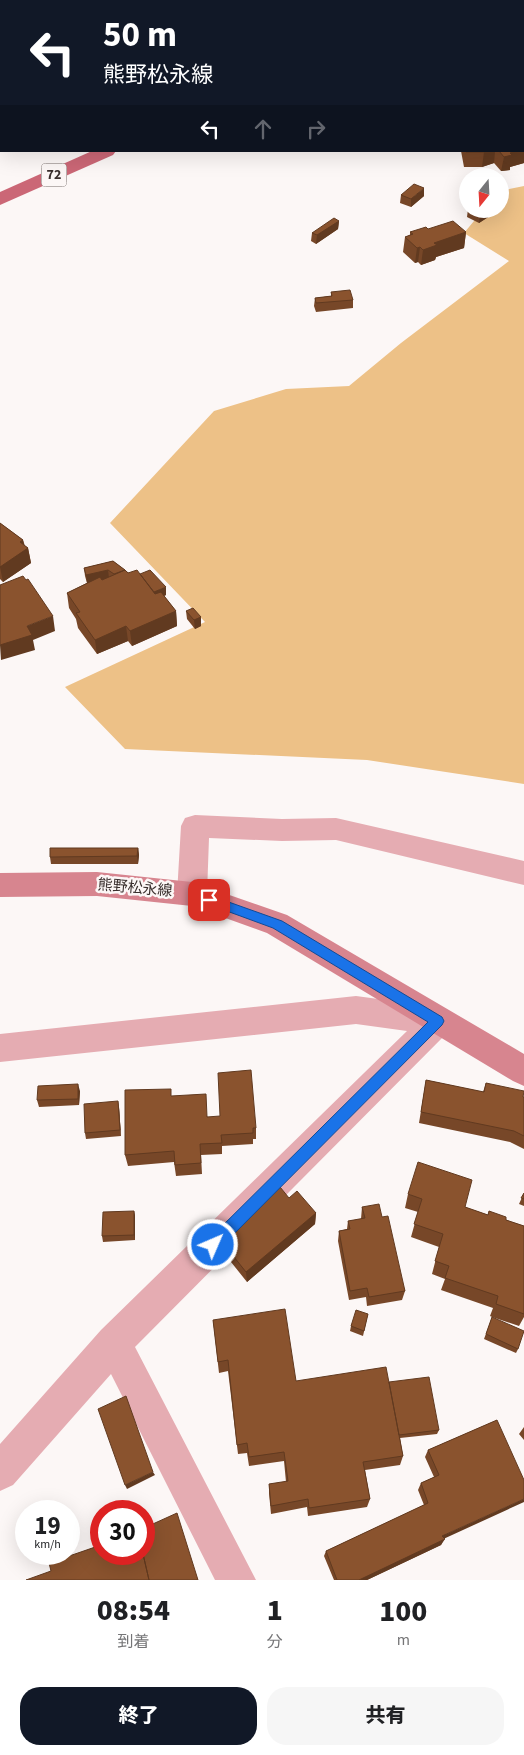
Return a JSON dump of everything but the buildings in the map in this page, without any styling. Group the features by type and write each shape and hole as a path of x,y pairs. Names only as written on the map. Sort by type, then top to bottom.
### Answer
{"main road":[{"name":"72","path":"0,199 105,152"},
{"name":"熊野松永線","path":"0,885 96,884 192,894 277,924 524,1071"}],"street":[{"path":"192,894 195,826 282,830 336,829 524,873"},
{"path":"0,1048 356,1010 438,1021"},
{"path":"0,1472 114,1343 438,1021"},
{"path":"114,1343 236,1580"}],"shaded area":[{"path":"524,186 524,784 367,760 125,749 65,687 205,622 110,523 214,411 286,389 349,386 401,343 509,261 464,233 476,218 509,218 509,189"}],"route":[{"path":"209,900 277,924 438,1021 213,1245"}]}
